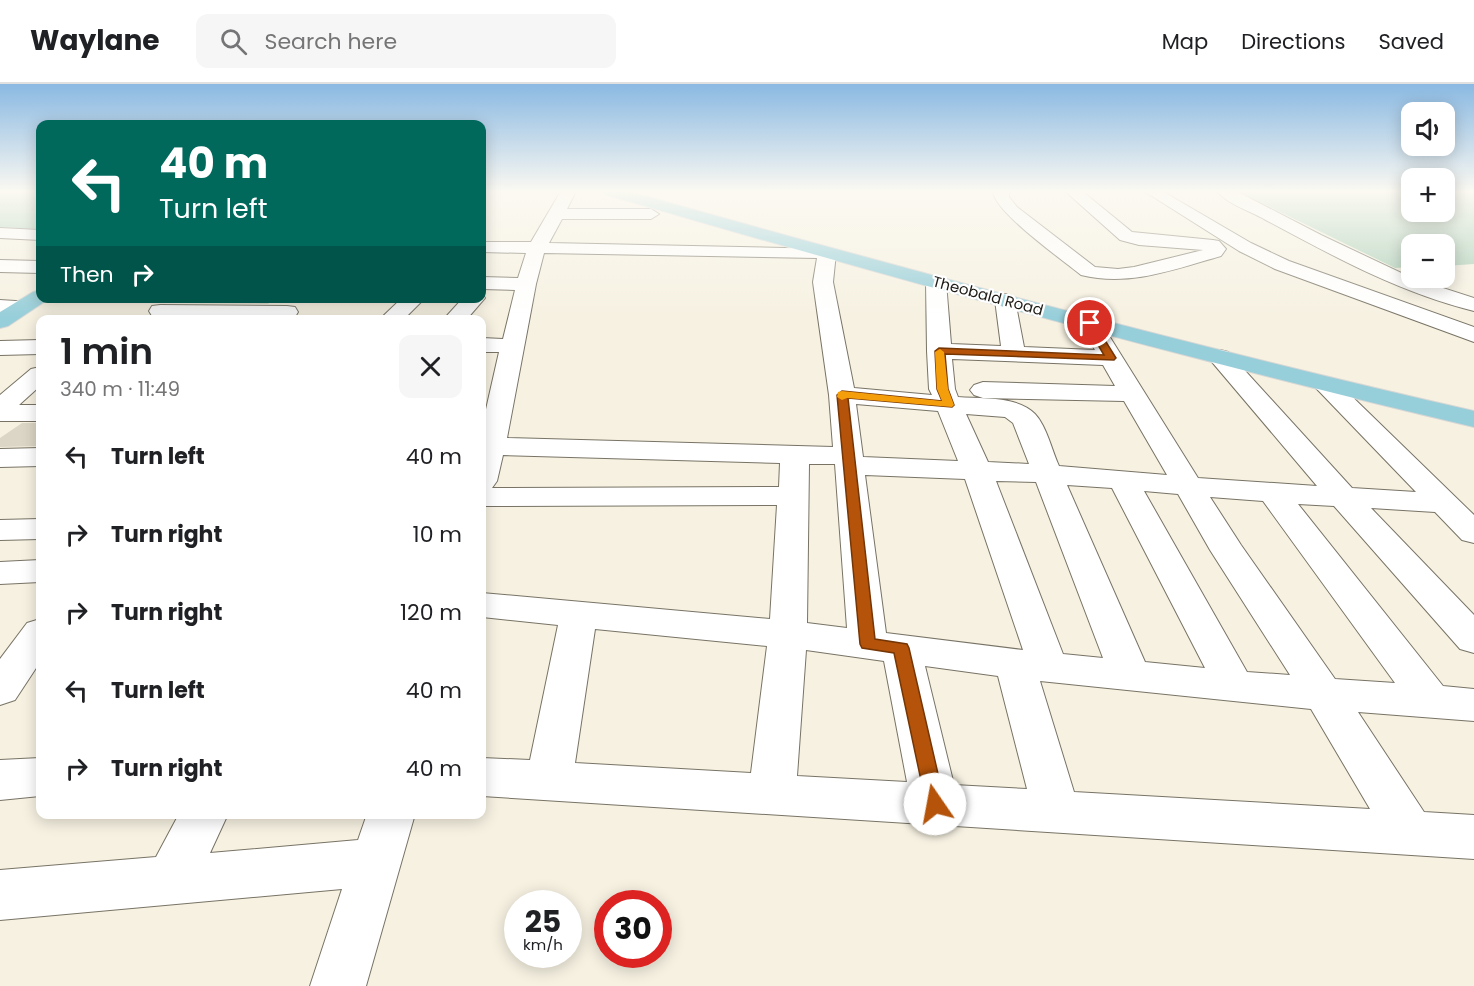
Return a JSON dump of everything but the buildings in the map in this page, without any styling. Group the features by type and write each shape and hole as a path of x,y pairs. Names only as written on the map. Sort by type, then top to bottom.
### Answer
{"main road":[{"name":"Theobald Road","path":"751,233 1327,386 1474,419"},
{"path":"0,321 32,301"}],"street":[{"path":"2,233 36,235"},
{"path":"486,246 538,233"},
{"path":"546,233 526,284 513,346 486,446 795,456 977,471 1047,474 1189,487 1444,503"},
{"path":"574,233 828,254 823,282 842,395 849,461 884,646 935,804"},
{"path":"619,233 650,239 776,239"},
{"path":"649,233 650,239"},
{"path":"1040,233 1088,271 1098,274 1123,276 1215,252 1218,249 1213,246 1138,240 1123,233"},
{"path":"1222,233 1282,265 1474,335"},
{"path":"1305,233 1372,268 1408,283 1474,305"},
{"path":"0,266 36,267"},
{"path":"0,285 36,267"},
{"path":"936,282 939,351 945,397 977,471 1031,665 1057,812"},
{"path":"486,286 526,284"},
{"path":"1005,300 1014,355"},
{"path":"0,306 32,301"},
{"path":"153,315 172,303"},
{"path":"396,315 409,303"},
{"path":"459,315 470,303"},
{"path":"153,315 285,310"},
{"path":"1090,323 1227,550 1323,693 1410,833"},
{"path":"486,345 513,346"},
{"path":"0,348 36,347"},
{"path":"939,351 1111,358"},
{"path":"1220,357 1342,496 1474,639"},
{"path":"0,408 36,377"},
{"path":"1327,386 1474,533"},
{"path":"842,395 945,397 1133,394"},
{"path":"945,397 1012,410 1026,419 1130,675"},
{"path":"0,413 36,413"},
{"path":"0,417 11,425 0,433"},
{"path":"772,795 789,634 795,456"},
{"path":"0,458 36,457"},
{"path":"1123,481 1235,687"},
{"path":"1272,493 1432,702"},
{"path":"486,497 794,496"},
{"path":"0,530 36,529"},
{"path":"0,573 36,571"},
{"path":"486,605 789,634 1031,665 1235,687 1474,705"},
{"path":"549,781 579,614"},
{"path":"0,689 27,647"},
{"path":"0,780 36,777"},
{"path":"486,777 1474,837"},
{"path":"170,881 201,819"},
{"path":"338,986 390,819"},
{"path":"0,895 377,862"}],"green space":[{"path":"1323,233 1474,233 1474,264 1455,265 1455,234 1401,234 1401,268 1395,268"}],"slow traffic":[{"path":"842,397 842,395 948,405 942,389 940,352"}],"route":[{"path":"935,804 901,648 868,644 842,395 948,405 942,389 939,351 1111,358 1090,323"}]}
